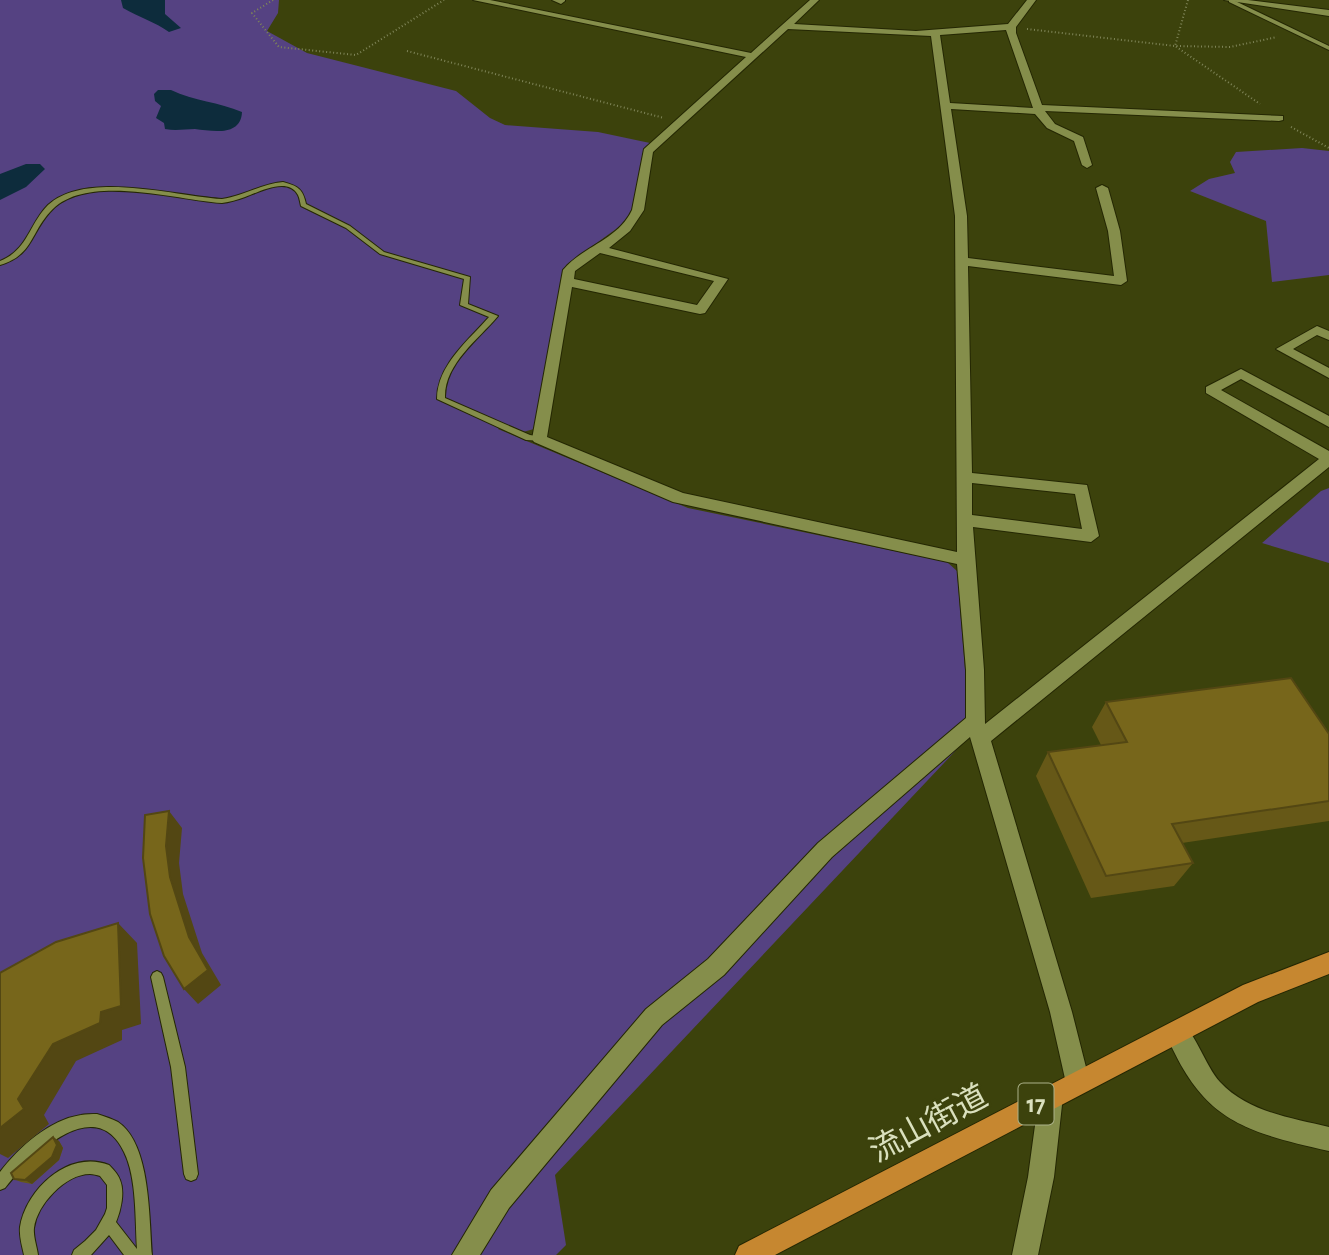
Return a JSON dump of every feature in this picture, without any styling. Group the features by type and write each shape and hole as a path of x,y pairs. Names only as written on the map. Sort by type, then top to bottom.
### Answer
{"main road":[{"name":"流山街道","path":"748,1255 1251,993 1329,963"}],"street":[{"path":"477,0 754,56"},
{"path":"543,13 560,0"},
{"path":"815,0 648,151 643,164 638,210 631,222 569,270 539,439 679,498 965,561"},
{"path":"1032,0 1011,27 1011,33 1039,109 1051,126 1079,139 1087,165"},
{"path":"1229,0 1329,13"},
{"path":"786,26 884,33 935,33 1011,27"},
{"path":"935,33 961,216 965,561 978,729 1061,1012 1078,1083"},
{"path":"944,106 1279,118"},
{"path":"961,261 1121,281 1114,231 1102,188"},
{"path":"568,282 700,310 722,279 599,249"},
{"path":"1329,337 1317,330 1283,349 1329,374"},
{"path":"465,1255 500,1199 654,1017 716,967 825,850 1329,459 1211,390 1241,373 1329,422"},
{"path":"963,477 1082,489 1090,536 964,520"},
{"path":"1177,1032 1199,1076 1210,1090 1244,1116 1329,1139"},
{"path":"1025,1255 1041,1177 1051,1096"}],"lane":[{"path":"1229,0 1326,47 1329,40"},
{"path":"0,263 14,259 26,249 34,228 46,211 57,200 75,193 122,189 222,201 268,185 286,185 301,194 303,205 348,227 382,253 468,278 464,304 494,316 445,373 439,388 441,399 529,438 539,439"},
{"path":"157,976 178,1067 191,1174"},
{"path":"0,1183 12,1165 54,1132 78,1121 102,1120 121,1135 135,1161 145,1255"},
{"path":"30,1255 24,1243 25,1212 45,1182 74,1166 89,1166 101,1170 110,1179 114,1191 114,1207 98,1239 79,1255"},
{"path":"108,1223 133,1255"}],"path":[{"path":"273,0 252,13 279,47 345,57 356,55 444,0"},
{"path":"1175,46 1188,0"},
{"path":"1011,27 1175,46 1230,47 1296,34"},
{"path":"1175,46 1305,136 1329,148"},
{"path":"407,51 680,122"}],"shaded area":[{"path":"0,0 279,0 278,13 267,31 307,53 456,91 490,118 505,125 598,132 650,143 635,211 623,224 566,265 534,429 523,432 502,424 498,429 688,508 947,562 957,571 968,706 961,745 555,1175 566,1245 556,1255 0,1255"},
{"path":"1302,148 1329,151 1329,275 1272,282 1266,221 1190,191 1209,179 1235,173 1230,162 1236,152"},
{"path":"1329,488 1329,563 1262,543 1321,491"}],"water":[{"path":"121,0 165,0 165,14 181,28 169,32 123,8"},
{"path":"158,90 171,90 242,112 240,120 237,125 224,131 165,129 164,123 156,118 161,106 155,101 154,94"},
{"path":"26,164 40,164 45,169 26,187 0,200 0,174"}],"building":[{"path":"1291,678 1329,734 1329,801 1172,824 1193,863 1106,876 1048,752 1127,742 1106,702"},
{"path":"169,811 166,846 170,877 189,937 208,970 184,989 164,956 150,914 143,858 145,815"},
{"path":"118,923 121,1006 101,1012 100,1023 53,1044 18,1099 24,1109 0,1128 0,973 56,942"},
{"path":"53,1137 57,1145 52,1157 25,1180 14,1179 11,1173"}]}
